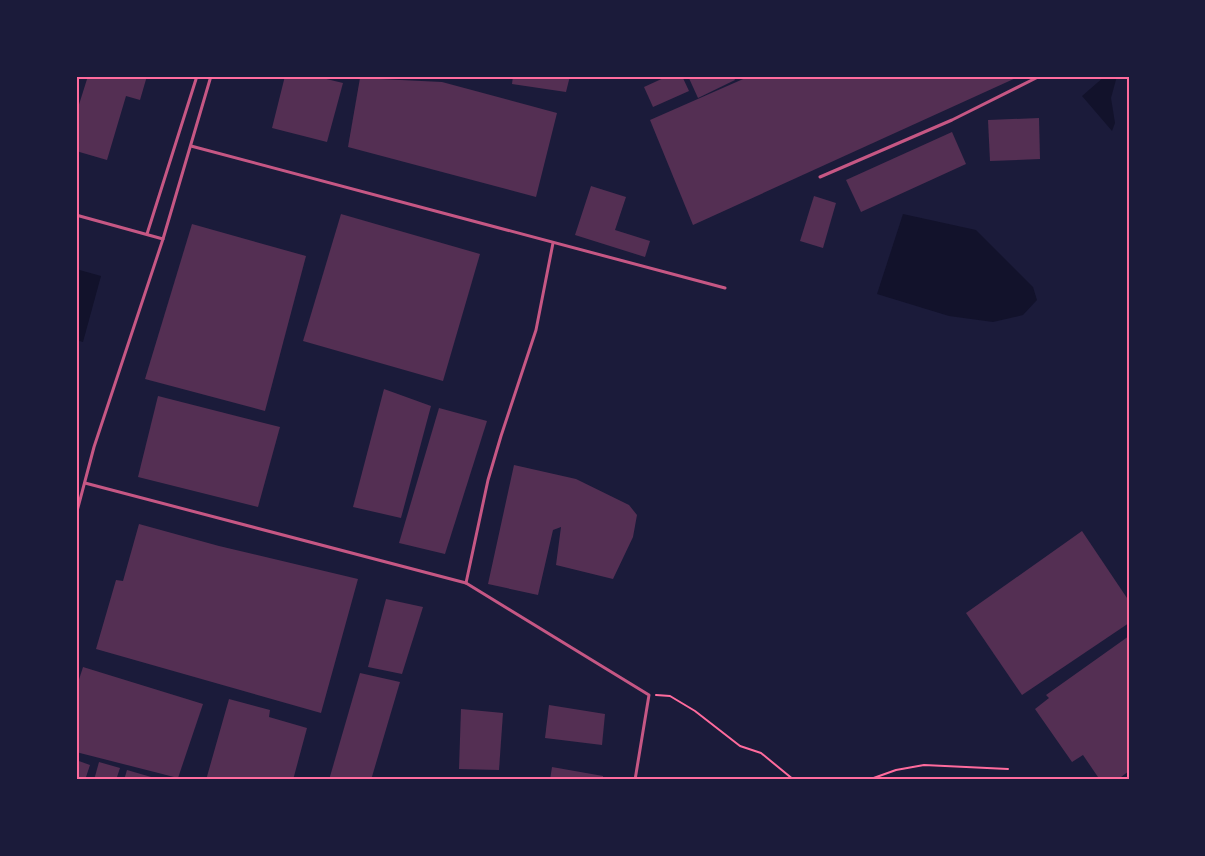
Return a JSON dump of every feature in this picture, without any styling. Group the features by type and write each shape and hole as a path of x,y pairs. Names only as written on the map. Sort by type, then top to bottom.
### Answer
{"lane":[{"path":"147,234 197,76"},
{"path":"76,515 94,447 163,239 211,76"},
{"path":"820,177 952,120 1040,76"},
{"path":"191,146 725,288"},
{"path":"76,215 163,239"},
{"path":"466,583 488,480 536,330 553,242"},
{"path":"85,483 466,583 649,695 635,780"}],"path":[{"path":"649,695 670,696 695,711 740,746 761,754 794,780"},
{"path":"868,780 896,770 924,765 1008,769"}],"shaded area":[{"path":"1105,76 1117,76 1111,98 1115,123 1112,131 1082,96"},
{"path":"903,214 976,230 1033,287 1037,300 1023,315 993,322 949,316 877,294"},
{"path":"76,269 101,276 83,342 76,340"}],"building":[{"path":"88,76 147,76 140,100 126,96 107,160 76,151 76,114"},
{"path":"285,76 314,76 343,83 327,142 272,128"},
{"path":"513,76 570,76 566,92 512,84"},
{"path":"668,76 682,76 689,91 653,107 644,87"},
{"path":"688,76 733,76 735,80 698,98"},
{"path":"750,76 1020,76 693,225 650,120"},
{"path":"360,78 442,82 557,113 536,197 348,147"},
{"path":"1039,118 1040,159 990,161 988,120"},
{"path":"952,132 966,164 861,212 846,180"},
{"path":"591,186 626,197 615,230 650,241 645,257 575,235"},
{"path":"814,196 836,203 823,248 800,241"},
{"path":"341,214 480,254 443,381 303,341"},
{"path":"192,224 306,256 265,411 145,379"},
{"path":"384,389 431,406 401,518 353,507"},
{"path":"158,396 280,427 258,507 138,477"},
{"path":"439,408 487,421 445,554 399,543"},
{"path":"514,465 576,479 629,505 637,515 633,537 613,579 556,565 561,527 553,530 538,595 488,584"},
{"path":"139,524 219,546 358,579 321,713 96,649 116,580 123,581"},
{"path":"1082,531 1129,601 1129,623 1022,695 966,613"},
{"path":"386,599 423,607 402,674 368,667"},
{"path":"1129,636 1129,771 1117,780 1100,780 1083,755 1072,762 1035,709 1049,698 1046,695"},
{"path":"83,667 203,704 178,778 76,752 76,689"},
{"path":"360,673 400,682 371,780 329,780"},
{"path":"229,699 270,710 269,717 307,728 293,780 206,780"},
{"path":"549,705 605,714 602,745 545,738"},
{"path":"461,709 503,713 499,770 459,769"},
{"path":"76,760 90,765 85,780 76,780"},
{"path":"99,762 120,768 116,780 94,780"},
{"path":"552,767 603,776 603,780 550,780"},
{"path":"127,770 158,779 158,780 124,780"}]}
